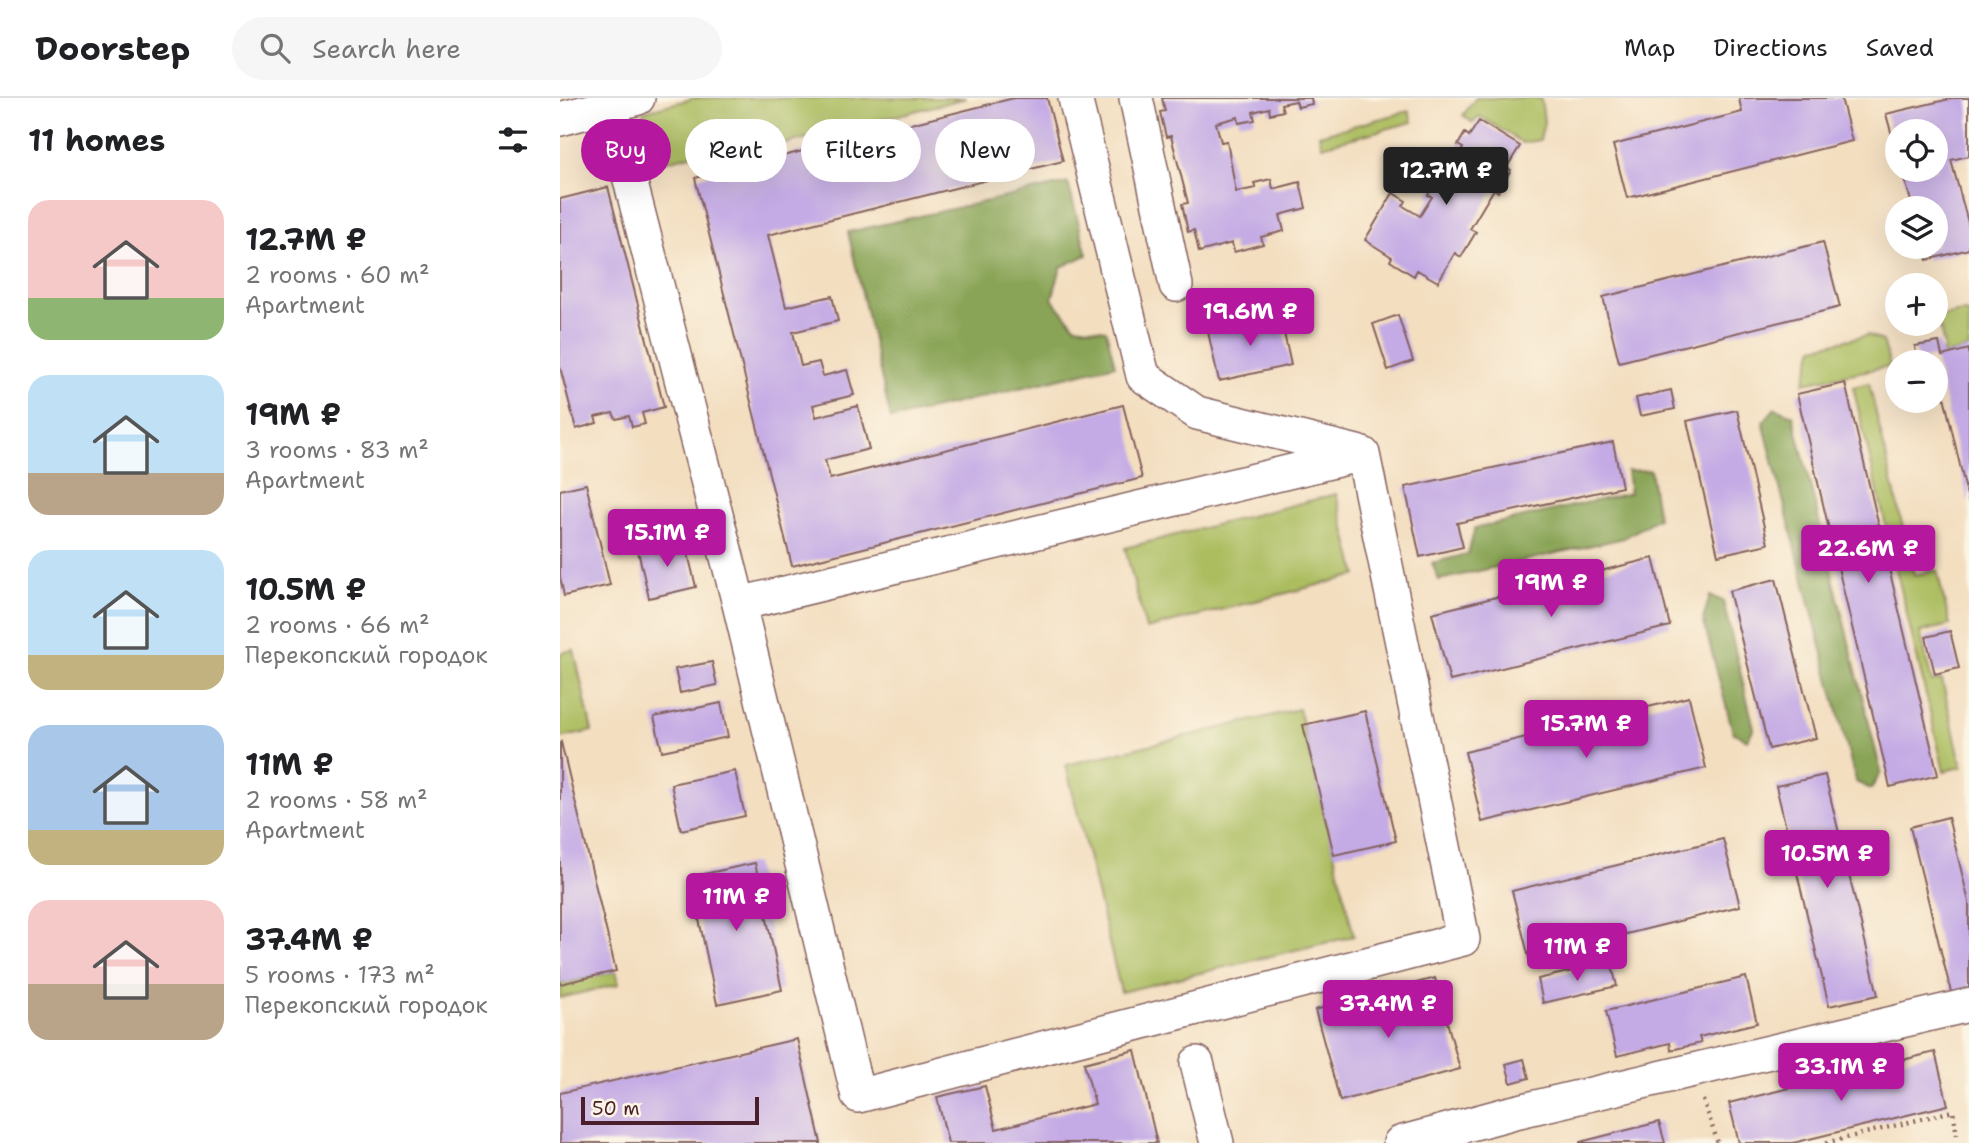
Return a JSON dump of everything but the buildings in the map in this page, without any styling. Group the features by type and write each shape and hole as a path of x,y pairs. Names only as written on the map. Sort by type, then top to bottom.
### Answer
{"street":[{"path":"1075,98 1143,376 1197,413 1363,454"},
{"path":"1136,98 1177,285"},
{"path":"560,119 619,100 858,1096 1463,939 1363,454"},
{"path":"739,604 1363,454"},
{"path":"1400,1143 1511,1113 1969,1006"},
{"path":"1197,1063 1217,1143"}],"path":[{"path":"1703,1100 1718,1143"},
{"path":"1826,1143 1953,1111 1957,1135"}],"green space":[{"path":"695,98 966,98 883,119 801,119 801,140 787,143 787,119 685,119 685,156 671,160 671,119 641,119 644,111"},
{"path":"1476,98 1541,98 1544,122 1540,140 1523,143 1479,116 1473,123 1463,115"},
{"path":"1409,111 1412,122 1322,146 1319,135"},
{"path":"1068,183 1087,255 1061,267 1052,299 1075,326 1106,330 1115,365 891,419 848,232"},
{"path":"1969,313 1969,349 1948,354 1948,350 1943,350 1942,336 1948,336 1948,315"},
{"path":"1868,335 1883,341 1885,367 1804,383 1814,347"},
{"path":"1869,383 1914,575 1937,570 1950,625 1920,632 1932,682 1942,680 1962,767 1944,771 1853,387"},
{"path":"1775,408 1793,415 1881,772 1871,789 1856,782 1763,422"},
{"path":"1650,470 1658,518 1624,538 1439,580 1432,563 1468,554 1475,528 1630,493 1627,471"},
{"path":"1336,494 1357,575 1146,629 1125,548"},
{"path":"1710,596 1723,601 1754,728 1747,740 1733,732 1703,619"},
{"path":"574,650 592,731 560,738 560,653"},
{"path":"1299,709 1354,936 1121,992 1066,765"},
{"path":"616,971 619,984 560,998 560,984"}]}
